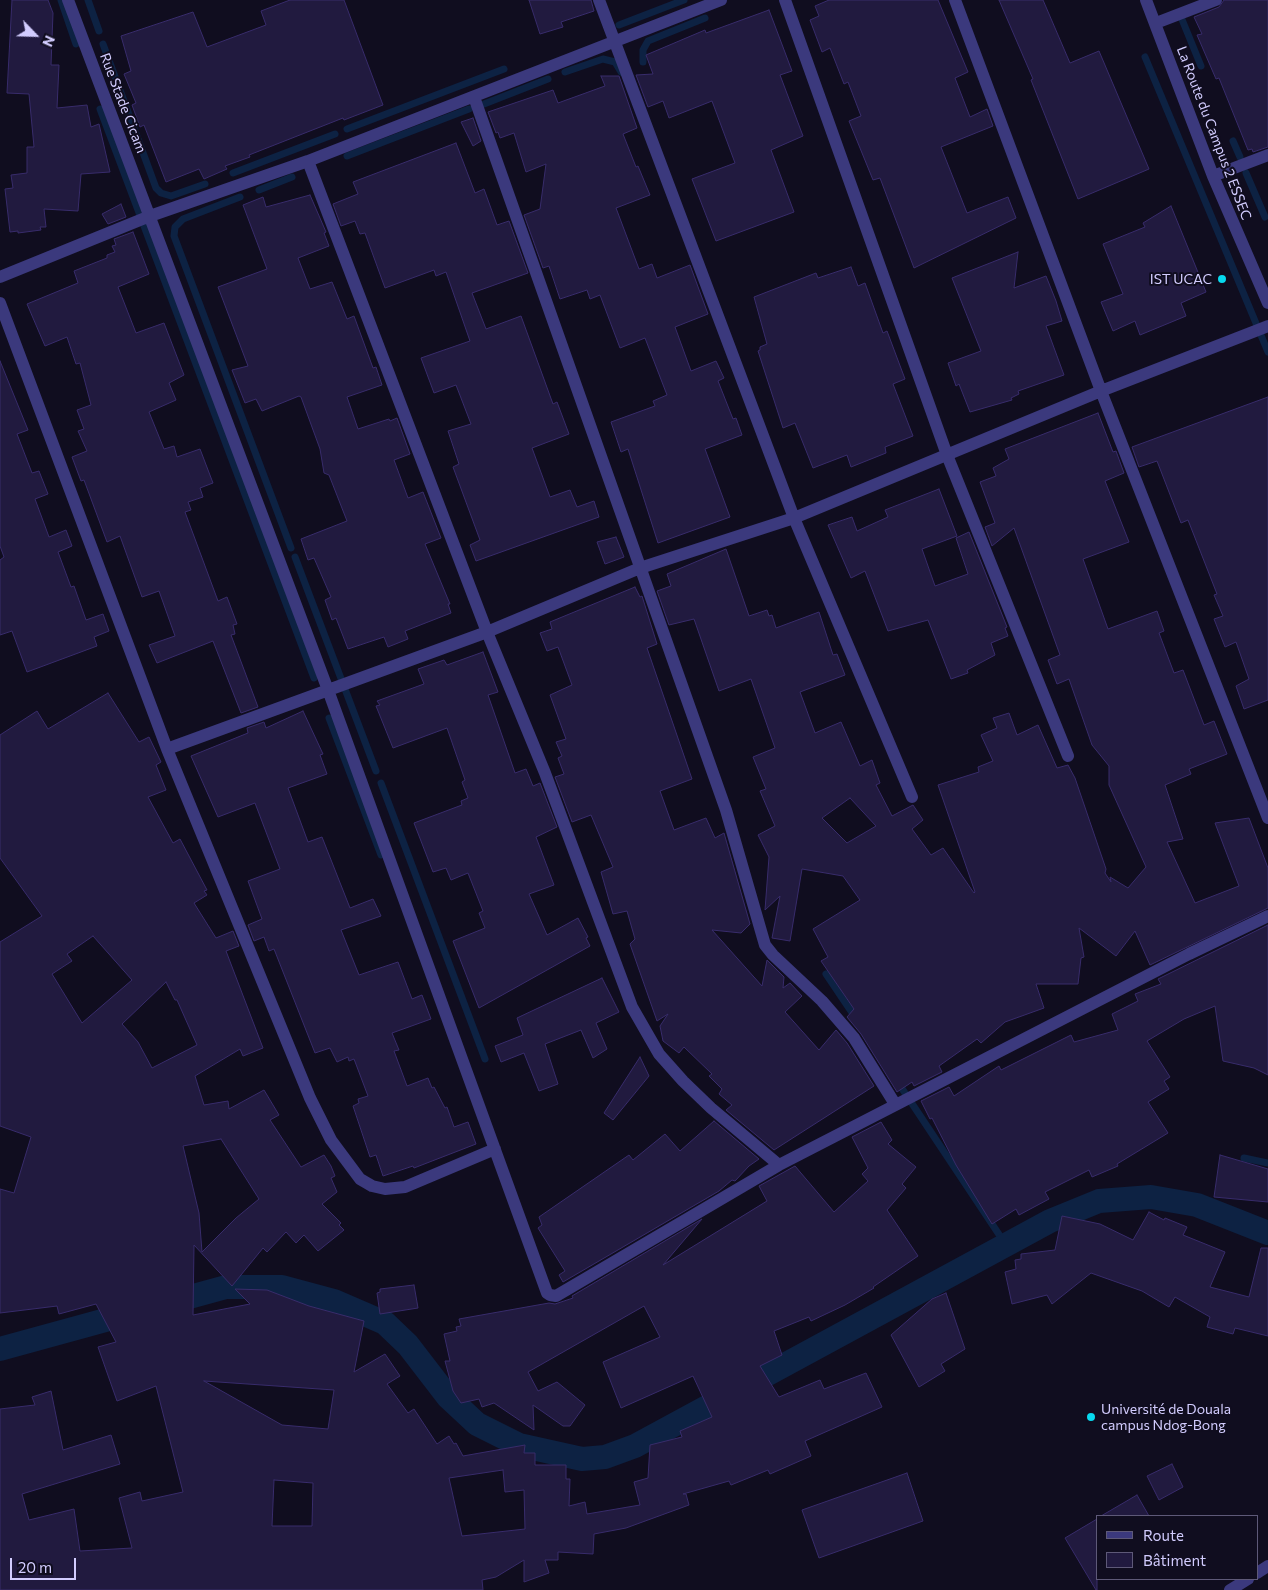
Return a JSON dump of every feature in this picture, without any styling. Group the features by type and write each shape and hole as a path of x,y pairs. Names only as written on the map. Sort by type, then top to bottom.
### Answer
{"street":[{"name":"Rue Stade Cicam","path":"68,0 328,690 546,1293 553,1297 779,1165"},
{"path":"599,0 794,518 912,797"},
{"path":"0,277 150,216 308,161 721,0"},
{"path":"784,0 947,455 1068,756"},
{"path":"955,0 1101,392 1268,818"},
{"name":"La Route du Campus 2 ESSEC","path":"1146,0 1156,22 1213,176 1268,303"},
{"path":"1156,22 1216,0"},
{"path":"474,97 726,810 766,945 773,955 822,1001 854,1038 895,1104"},
{"path":"1213,176 1268,155"},
{"path":"308,161 487,632 545,773 632,1007 659,1054 683,1081 711,1108 779,1165 1189,954 1268,916"},
{"path":"0,303 167,749 310,1098 330,1140 360,1179 372,1186 385,1188 405,1187 495,1150"},
{"path":"167,749 487,632 640,568 794,518 1101,392 1268,326"},
{"path":"1230,1590 1246,1580"}],"building":[{"path":"12,0 48,0 53,13 51,65 59,65 57,108 87,105 91,127 99,124 110,172 81,174 78,211 44,209 46,227 40,227 41,230 18,233 18,231 10,232 5,189 13,188 11,175 27,173 27,147 34,147 29,94 7,93"},
{"path":"290,0 344,0 383,105 344,120 343,118 249,155 250,157 225,166 227,169 204,179 199,169 166,182 144,125 140,127 132,105 136,103 124,74 131,71 121,36 193,12 207,47 266,25 261,11"},
{"path":"529,0 591,0 594,11 561,22 563,27 540,34"},
{"path":"829,0 938,0 968,72 955,78 970,117 987,109 993,126 941,147 967,213 1008,197 1016,218 914,268 880,178 873,180 849,121 861,116 848,82 844,84 830,48 822,52 810,20 819,16 815,6"},
{"path":"999,0 1043,0 1070,63 1099,51 1149,169 1078,199 1031,80 1033,79"},
{"path":"1224,0 1268,0 1268,147 1253,152 1252,149 1248,150 1219,78 1216,79 1197,35 1202,34 1194,17 1219,7"},
{"path":"769,10 792,71 780,75 803,136 771,150 794,212 716,241 692,179 735,163 712,101 669,118 663,101 648,107 636,75 653,74 646,55 705,30 706,33"},
{"path":"601,76 619,76 637,128 623,134 650,195 616,208 639,269 652,264 657,278 690,265 708,314 675,327 691,371 716,361 724,378 718,381 733,419 736,418 742,435 705,449 730,517 658,543 628,449 621,452 611,422 655,406 653,401 667,395 645,338 620,348 600,295 590,299 587,290 560,299 549,266 543,268 524,215 540,209 546,164 526,172 514,133 500,138 498,132 496,133 488,112 553,90 558,103 605,86"},
{"path":"473,118 481,141 473,146 461,122"},
{"path":"456,143 475,193 484,189 497,225 509,221 528,273 472,293 486,329 521,316 553,404 557,402 569,434 532,448 550,497 570,490 577,507 594,501 599,517 476,561 470,545 480,540 453,467 459,464 448,431 471,424 456,385 434,393 421,358 470,341 446,272 436,276 434,270 385,288 365,233 360,234 355,221 341,226 333,204 358,194 353,182"},
{"path":"310,195 326,232 324,233 329,246 298,258 310,289 332,282 347,319 354,316 373,368 376,367 382,385 347,397 358,429 397,418 410,454 394,460 408,498 423,492 441,538 425,544 450,604 448,604 451,613 405,631 408,639 388,647 384,637 348,649 336,618 332,620 325,600 331,597 314,558 308,560 301,539 347,521 329,475 324,473 320,449 301,397 299,396 262,411 256,399 245,403 232,370 248,366 218,287 267,269 243,205 263,197 266,207"},
{"path":"121,204 126,217 108,224 102,214"},
{"path":"1171,206 1206,292 1181,303 1186,316 1140,335 1135,321 1113,331 1101,302 1123,294 1103,244 1145,227 1143,223"},
{"path":"133,232 149,274 118,287 136,333 164,323 184,375 169,383 176,400 149,412 164,449 174,446 177,457 200,449 213,483 200,488 203,497 188,502 191,510 185,512 218,601 227,597 237,624 233,625 235,634 231,635 258,707 241,713 213,641 157,663 149,645 175,636 159,591 142,597 120,536 107,542 84,480 81,481 72,457 87,451 78,431 84,429 77,410 91,405 80,363 76,364 67,337 45,346 27,304 78,283 74,271 107,258 107,255 115,252 112,246 116,245 114,239"},
{"path":"1018,252 1014,288 1046,276 1056,301 1062,321 1046,326 1064,375 1018,391 1019,394 1011,398 1012,400 970,412 959,384 956,386 948,363 981,351 952,278"},
{"path":"851,267 858,286 865,283 883,333 887,331 905,379 893,384 913,436 885,447 886,453 851,467 847,455 813,468 795,423 783,428 758,351 760,347 767,344 754,297 816,273 818,278"},
{"path":"0,361 28,430 17,434 32,473 39,471 48,494 35,499 49,537 66,530 72,546 58,552 71,587 74,586 86,620 103,614 109,631 94,637 97,646 27,672 12,631 0,635 0,560 4,557 0,546"},
{"path":"1268,397 1268,700 1244,709 1236,686 1249,679 1236,642 1225,647 1214,619 1223,616 1214,595 1217,594 1188,520 1181,523 1157,461 1139,467 1132,447"},
{"path":"1098,413 1113,452 1116,451 1124,473 1105,481 1129,542 1083,559 1108,629 1157,611 1164,631 1159,633 1174,673 1183,670 1204,725 1214,721 1227,754 1189,769 1191,774 1165,785 1183,839 1167,842 1195,903 1239,886 1215,823 1249,818 1268,868 1268,908 1150,965 1135,931 1116,956 1079,928 1084,957 1081,958 1078,984 1036,984 1044,1008 1005,1022 981,1043 977,1039 939,1066 942,1072 914,1086 912,1082 897,1092 861,1034 847,1017 854,1009 821,961 828,957 813,929 860,900 843,876 802,869 790,941 772,938 780,896 765,910 769,857 758,835 775,826 760,791 766,789 753,757 775,748 751,679 719,691 694,619 669,625 657,591 671,586 667,574 726,549 749,616 767,610 769,616 772,615 776,628 819,612 833,655 837,654 845,675 800,692 815,733 841,722 860,766 872,760 880,783 876,785 892,816 913,805 923,820 912,829 931,855 943,848 974,893 938,785 979,772 978,767 993,761 981,735 997,728 993,718 1009,713 1017,735 1038,725 1057,768 1068,765 1075,778 1106,869 1105,873 1111,882 1110,877 1128,888 1146,867 1109,785 1109,766 1092,745 1069,679 1057,684 1048,660 1060,655 1014,528 992,546 985,527 995,523 980,482 996,476 993,468 1009,459 1005,449","holes":["850,798 876,826 847,843 822,818"]},
{"path":"939,489 957,536 922,549 935,586 968,574 956,538 969,532 1007,627 1005,628 1008,636 991,643 995,655 967,670 968,673 951,679 928,620 888,631 865,571 851,578 828,525 852,517 857,531 888,517 885,510"},
{"path":"616,537 624,557 605,564 597,542"},
{"path":"635,587 640,597 642,596 657,644 647,648 692,779 660,791 674,830 706,818 715,838 724,833 750,924 741,933 712,930 762,986 767,960 784,977 783,988 790,983 802,996 785,1012 819,1050 836,1030 847,1043 874,1086 774,1150 726,1110 732,1105 719,1094 722,1089 709,1076 712,1074 684,1047 679,1053 663,1041 660,1026 668,1014 657,1021 630,944 635,939 627,911 613,914 601,872 613,867 591,815 572,822 555,777 564,774 558,758 562,756 556,742 566,739 550,695 572,685 558,647 547,651 540,633 552,629 550,622"},
{"path":"483,652 498,692 488,695 515,773 526,769 533,786 540,783 557,827 536,837 554,885 529,894 547,935 578,918 588,937 586,938 590,946 479,1008 453,941 485,928 479,913 483,911 468,873 451,880 446,868 433,872 414,823 462,805 461,801 468,798 462,782 465,780 447,728 393,748 376,706 380,705 377,701 424,684 418,669 444,660 447,665"},
{"path":"108,693 139,742 149,737 161,762 156,765 166,790 148,797 173,843 180,839 207,890 204,891 207,895 194,903 216,938 233,931 239,946 226,951 263,1048 243,1056 240,1049 195,1076 204,1105 228,1101 229,1109 264,1090 279,1115 270,1120 301,1167 324,1155 335,1176 331,1178 337,1192 322,1204 341,1223 339,1225 344,1230 318,1251 304,1235 296,1243 286,1232 267,1252 263,1248 232,1286 194,1245 193,1315 250,1304 235,1289 267,1290 309,1306 364,1321 354,1372 385,1354 400,1376 387,1384 408,1413 414,1409 437,1444 449,1436 454,1444 456,1443 463,1456 525,1445 524,1453 535,1453 535,1465 566,1465 566,1479 570,1479 569,1506 585,1502 587,1514 640,1505 634,1482 648,1478 650,1445 682,1437 680,1431 712,1417 693,1376 621,1408 603,1362 660,1337 644,1306 528,1372 538,1391 557,1382 585,1405 570,1426 563,1426 533,1405 534,1430 494,1403 482,1407 479,1399 461,1403 453,1391 445,1361 450,1361 444,1334 457,1331 456,1327 461,1326 459,1319 549,1303 555,1304 573,1298 572,1296 702,1219 663,1265 767,1201 759,1186 795,1166 834,1212 868,1181 862,1174 868,1168 852,1137 881,1122 892,1140 888,1144 916,1167 902,1184 906,1188 887,1210 918,1256 874,1288 845,1305 811,1321 809,1317 774,1331 782,1355 760,1366 779,1397 820,1380 824,1389 866,1373 882,1407 805,1441 811,1456 770,1474 768,1470 731,1485 729,1481 683,1494 686,1494 689,1505 626,1528 594,1534 593,1554 558,1552 558,1560 545,1560 549,1573 524,1582 524,1560 496,1577 482,1580 483,1590 0,1590 0,1409 35,1405 32,1397 51,1391 63,1450 111,1435 120,1464 22,1494 29,1520 74,1509 80,1551 132,1548 119,1498 140,1492 142,1501 183,1492 156,1386 117,1401 98,1347 116,1342 96,1304 59,1314 57,1306 0,1313 0,1189 14,1193 31,1137 0,1126 0,942 42,916 0,858 0,735 37,711 48,729","holes":["93,936 132,980 82,1023 52,974 72,961 67,954","166,982 175,1000 177,1000 197,1045 152,1068 138,1042 122,1024","221,1139 259,1199 236,1218 202,1252 199,1213 183,1146","204,1381 334,1390 328,1429 282,1425","503,1470 505,1492 524,1490 525,1529 462,1536 449,1478","274,1480 313,1483 312,1526 272,1526"]},
{"path":"303,711 323,754 320,755 327,774 288,788 308,842 322,837 350,908 373,899 381,916 341,930 359,975 398,962 412,999 422,995 431,1019 392,1033 399,1050 394,1051 407,1086 428,1078 445,1108 447,1107 454,1127 468,1122 476,1144 414,1168 413,1166 383,1176 376,1155 370,1157 353,1106 359,1103 358,1099 368,1096 354,1059 349,1061 348,1057 337,1062 330,1048 315,1053 274,949 269,951 264,937 254,941 248,925 262,919 248,881 280,869 255,803 218,817 191,756 248,733 247,728 264,722 266,728"},
{"path":"1268,925 1268,1075 1254,1068 1223,1061 1215,1006 1184,1019 1147,1041 1170,1077 1164,1081 1169,1089 1148,1102 1168,1133 1117,1164 1118,1166 1092,1177 1089,1170 1045,1192 1049,1199 1019,1215 1016,1209 992,1224 956,1165 921,1101 949,1087 954,1096 999,1066 1001,1070 1071,1035 1074,1042 1118,1030 1112,1014 1138,1001 1135,994 1161,984 1158,979"},
{"path":"602,978 619,1012 596,1023 607,1049 593,1058 581,1030 545,1044 558,1084 539,1091 524,1053 501,1062 495,1046 523,1035 517,1018"},
{"path":"640,1057 649,1076 613,1120 604,1113"},
{"path":"714,1121 759,1159 749,1166 735,1181 732,1180 719,1191 563,1282 559,1275 565,1271 538,1228 542,1225 539,1217 629,1155 633,1160 665,1134 680,1151"},
{"path":"1220,1155 1268,1169 1268,1202 1214,1197"},
{"path":"1149,1212 1164,1220 1165,1218 1187,1227 1183,1235 1225,1252 1210,1287 1249,1297 1261,1248 1268,1248 1268,1336 1235,1328 1233,1334 1207,1327 1210,1317 1175,1297 1169,1307 1142,1291 1091,1273 1052,1304 1047,1295 1012,1304 1005,1272 1016,1269 1015,1260 1021,1259 1021,1254 1055,1250 1062,1216 1100,1224 1133,1240"},
{"path":"414,1285 418,1308 380,1314 377,1293 380,1292 380,1289"},
{"path":"946,1293 965,1349 941,1364 945,1371 919,1387 891,1335 932,1299"},
{"path":"1172,1464 1183,1487 1159,1500 1147,1476"},
{"path":"907,1473 923,1521 819,1558 802,1510"},
{"path":"1137,1495 1148,1515 1103,1515"},
{"path":"1096,1520 1097,1590 1096,1590 1065,1538"}],"waterway":[{"path":"61,0 76,44"},
{"path":"88,0 99,31"},
{"path":"619,25 684,0"},
{"path":"1181,17 1201,66"},
{"path":"643,62 643,50 648,41 705,18"},
{"path":"103,44 156,188 161,193 171,196 205,184"},
{"path":"1145,57 1268,352"},
{"path":"565,72 603,59 615,62 621,72"},
{"path":"347,129 504,69"},
{"path":"484,104 548,79"},
{"path":"100,109 314,678"},
{"path":"347,156 469,109"},
{"path":"233,173 335,134"},
{"path":"1233,141 1240,157"},
{"path":"1246,173 1265,217"},
{"path":"259,190 292,177"},
{"path":"240,197 183,219 175,227 174,236 291,548"},
{"path":"295,557 376,771"},
{"path":"329,718 381,855"},
{"path":"381,783 485,1059"},
{"path":"826,974 857,1020"},
{"path":"897,1081 1006,1245"},
{"path":"1244,1158 1268,1163"},
{"path":"0,1349 226,1287 282,1287 334,1301 385,1323 408,1345 448,1397 477,1424 519,1445 582,1459 605,1457 635,1446 1050,1221 1099,1201 1151,1197 1197,1205 1268,1233"}],"place":[{"name":"IST UCAC","path":"1222,279"},
{"name":"Université de Douala campus Ndog-Bong","path":"1091,1417"}]}
